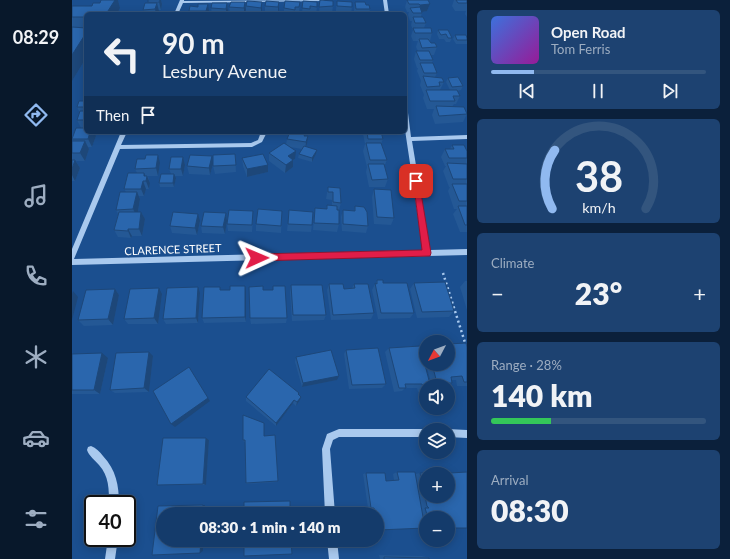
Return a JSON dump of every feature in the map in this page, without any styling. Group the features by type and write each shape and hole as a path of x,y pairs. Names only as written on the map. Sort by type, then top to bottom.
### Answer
{"street":[{"path":"177,12 182,1 323,0"},
{"path":"384,0 387,12"},
{"path":"407,126 427,253"},
{"path":"72,257 123,134"},
{"path":"117,147 252,145 260,141 263,134"},
{"path":"409,139 467,138"},
{"name":"CLARENCE STREET","path":"72,262 467,252"},
{"path":"330,507 326,449 330,438 339,433 419,433"},
{"path":"455,433 467,434"},
{"path":"91,450 104,462 115,483 114,495"},
{"path":"110,559 112,547"},
{"path":"333,547 334,559"}],"path":[{"path":"443,273 467,350"}],"building":[{"path":"101,0 115,0 107,12 84,12 84,17 72,17 72,6 92,6 93,3 100,3"},
{"path":"148,0 160,0 159,2 148,2"},
{"path":"320,0 333,1 333,6 319,7"},
{"path":"407,0 428,0 430,4 409,4"},
{"path":"456,0 467,0 467,3 458,3"},
{"path":"247,1 262,2 261,8 246,6"},
{"path":"266,1 279,2 278,7 265,6"},
{"path":"285,1 300,2 299,7 295,7 295,10 284,8"},
{"path":"303,1 317,2 317,7 310,6 310,9 302,8"},
{"path":"337,1 352,2 352,7 337,6"},
{"path":"231,2 245,2 244,8 229,7"},
{"path":"355,2 365,2 366,5 369,5 370,9 356,9"},
{"path":"145,3 157,3 155,9 143,10"},
{"path":"212,3 227,3 226,9 211,8"},
{"path":"198,4 208,4 206,11 189,11 190,6 198,7"},
{"path":"420,7 422,13 413,13 410,8"},
{"path":"413,17 423,17 426,23 415,23"},
{"path":"72,27 84,28 84,36 72,55"},
{"path":"413,28 431,28 432,33 415,33"},
{"path":"438,30 448,30 452,38 448,38 446,34 441,35"},
{"path":"455,35 466,35 467,40 457,40"},
{"path":"419,39 428,39 431,43 435,43 437,47 422,48"},
{"path":"416,51 429,51 433,60 420,60"},
{"path":"420,63 433,63 437,73 424,73"},
{"path":"423,76 442,78 444,82 439,82 440,86 427,87"},
{"path":"458,77 463,86 452,87 448,78"},
{"path":"426,90 457,90 460,96 453,96 455,101 430,101"},
{"path":"79,101 84,101 84,107 77,107"},
{"path":"436,106 464,107 467,114 439,116"},
{"path":"80,111 84,111 84,120 77,120"},
{"path":"76,128 84,128 84,134 89,134 88,139 72,139"},
{"path":"289,134 305,134 304,136 308,136 306,142 287,139"},
{"path":"367,134 382,134 383,139 368,139"},
{"path":"72,141 85,141 80,153 72,153"},
{"path":"284,143 296,151 288,156 293,160 286,165 269,153"},
{"path":"366,143 381,143 387,160 370,160"},
{"path":"452,145 464,145 467,151 467,158 449,158 445,149 454,149"},
{"path":"304,146 317,150 312,158 299,154"},
{"path":"235,154 236,165 213,166 213,155"},
{"path":"263,154 268,165 247,169 242,158"},
{"path":"146,155 158,155 156,168 135,169 137,159 145,159"},
{"path":"190,155 212,156 209,168 187,166"},
{"path":"171,157 183,157 181,169 169,169"},
{"path":"72,160 75,160 72,169"},
{"path":"447,163 467,164 467,179 453,179"},
{"path":"368,164 384,164 388,179 372,180"},
{"path":"128,173 144,173 144,176 147,176 146,181 143,181 141,189 124,189"},
{"path":"161,174 174,174 173,183 159,183"},
{"path":"452,184 467,184 467,201 459,201"},
{"path":"328,187 340,188 341,203 333,202 333,192 328,192"},
{"path":"374,189 391,190 394,218 377,217"},
{"path":"120,192 137,192 133,209 116,210"},
{"path":"327,205 337,206 337,210 339,210 339,224 314,223 315,208 327,209"},
{"path":"355,206 364,207 367,212 368,226 343,224 343,210 355,211"},
{"path":"458,206 467,206 467,225 465,225"},
{"path":"258,209 282,211 281,226 256,224"},
{"path":"229,210 253,211 252,225 227,224"},
{"path":"289,210 313,212 312,225 288,224"},
{"path":"119,212 141,212 139,229 128,229 128,231 114,230"},
{"path":"173,212 198,214 195,228 170,226"},
{"path":"204,212 226,213 223,227 201,226"},
{"path":"377,280 383,280 383,283 407,283 414,313 381,313 375,283 377,284"},
{"path":"445,282 454,311 422,312 414,283"},
{"path":"329,284 343,284 344,289 355,288 354,284 368,284 374,313 333,315"},
{"path":"291,285 322,285 326,315 293,315"},
{"path":"230,286 245,286 245,317 202,318 204,287 220,287 220,290 230,290"},
{"path":"263,286 263,290 273,290 273,286 285,286 287,318 250,318 249,287"},
{"path":"198,287 196,318 163,319 167,288"},
{"path":"159,288 154,318 124,319 130,289"},
{"path":"115,289 108,319 78,320 86,290"},
{"path":"466,343 467,382 464,382 462,376 451,377 451,379 436,379 434,371 455,371 455,344"},
{"path":"419,346 419,371 427,371 429,379 419,379 419,384 405,384 406,388 399,388 389,348"},
{"path":"378,348 386,384 352,385 346,350"},
{"path":"331,350 339,376 303,383 296,357"},
{"path":"149,352 144,388 110,390 116,353"},
{"path":"102,353 94,390 72,390 72,354"},
{"path":"189,367 208,398 171,424 153,391"},
{"path":"269,369 299,393 298,394 301,397 297,402 294,400 276,423 246,397"},
{"path":"243,415 264,423 264,436 275,435 278,481 246,483"},
{"path":"163,438 206,438 203,484 157,485"},
{"path":"397,472 415,472 419,503 421,503 422,511 419,511 419,528 384,530 384,507 371,507 366,473 385,473 386,481 399,480"},
{"path":"467,472 467,528 455,528 455,511 426,511 425,508 429,508 426,503 455,503 455,473"},
{"path":"290,501 290,507 244,507 244,502"},
{"path":"203,505 203,507 158,506"},
{"path":"156,522 156,547 200,547 200,553 152,555"},
{"path":"244,547 292,547 292,554 244,556"},
{"path":"384,557 429,558 429,559 384,559"}],"route":[{"path":"257,258 427,253 416,181"}]}
